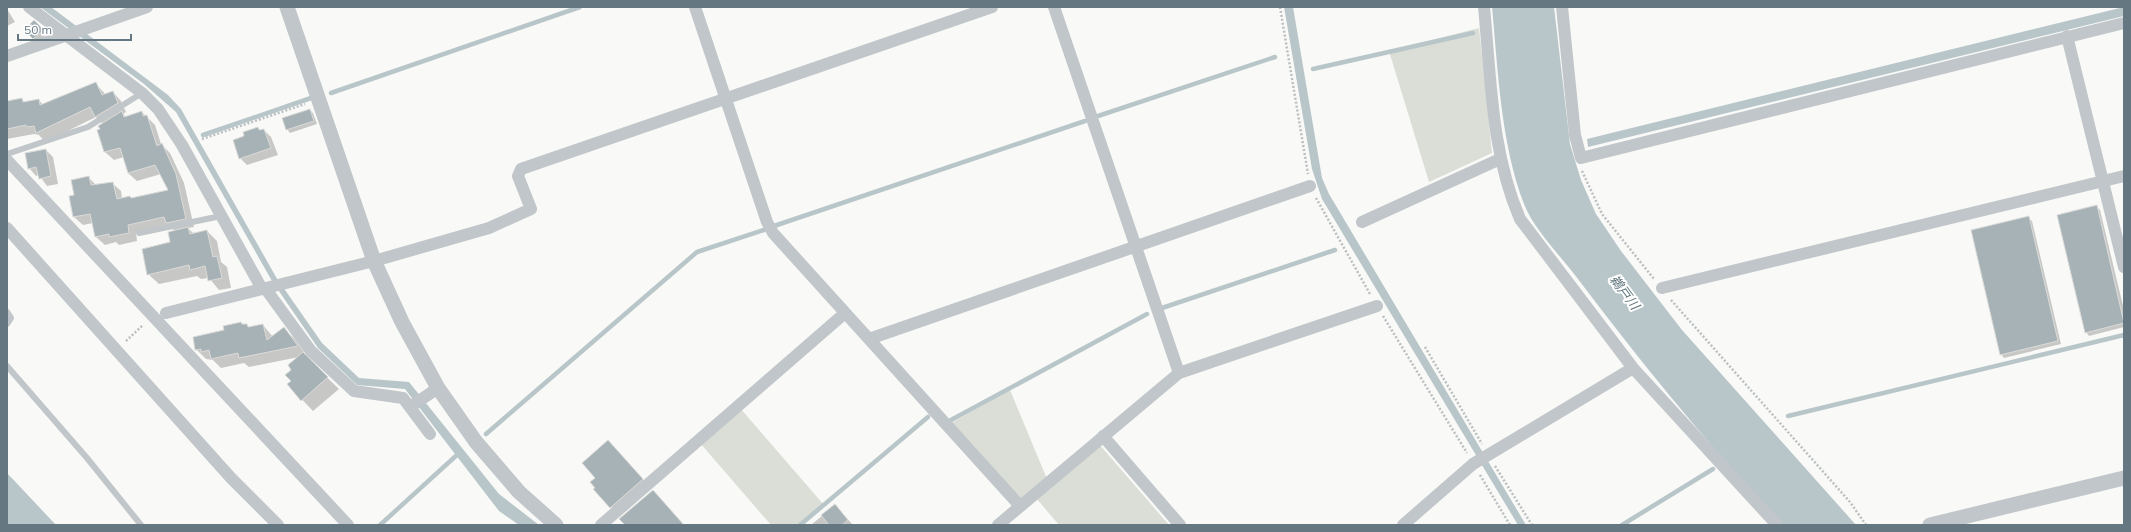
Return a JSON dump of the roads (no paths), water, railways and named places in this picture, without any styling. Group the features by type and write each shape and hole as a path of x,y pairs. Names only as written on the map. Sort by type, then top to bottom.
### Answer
{"street":[{"path":"29,7 68,34 142,94 158,109 174,133 266,288 311,351 354,391 403,398 412,406 430,434"},
{"path":"7,56 147,7"},
{"path":"287,7 374,261 433,392 514,486 556,525"},
{"path":"695,7 772,233 1020,506"},
{"path":"166,313 374,261 489,228 532,209 518,176 521,169 992,7"},
{"path":"1054,7 1179,373"},
{"path":"1484,7 1500,159 1510,194 1520,218 1633,368 1777,525"},
{"path":"1562,7 1575,135 1581,158 2124,23"},
{"path":"2067,36 2124,267"},
{"path":"1362,222 1500,159"},
{"path":"7,160 152,317 348,525"},
{"path":"1662,288 2124,176"},
{"path":"868,339 1310,186"},
{"path":"7,228 231,478 278,525"},
{"path":"998,525 1179,373 1377,306"},
{"path":"601,525 845,313"},
{"path":"1403,525 1481,459 1633,368"},
{"path":"412,406 433,392"},
{"path":"1103,436 1180,525"},
{"path":"1930,525 2124,478"}],"lane":[{"path":"7,154 88,127 142,94"},
{"path":"139,232 222,216"},
{"path":"7,312 11,318 7,324"},
{"path":"7,366 87,458 141,525"}],"water":[{"path":"40,7 51,7 168,95 181,109 276,277 322,343 359,378 409,382 499,494 539,525 519,525 499,511 405,389 357,385 318,348 272,281 176,112 144,84"},
{"path":"1284,7 1293,7 1322,178 1329,194 1526,525 1518,525 1322,199 1312,169"},
{"name":"鵜戸川","path":"1492,7 1554,7 1570,144 1581,180 1596,214 1621,251 1682,330 1856,525 1783,525 1729,466 1677,405 1541,233 1528,214 1516,181 1510,157 1505,132 1499,82"},
{"path":"2124,7 2124,16 1588,147 1587,139"},
{"path":"7,473 56,525 7,525"}],"waterway":[{"path":"331,93 580,7"},
{"path":"1313,69 1473,33"},
{"path":"1098,116 1275,57"},
{"path":"203,135 311,98"},
{"path":"774,226 1085,121"},
{"path":"486,434 697,252 764,230"},
{"path":"1162,308 1335,250"},
{"path":"951,420 1147,314"},
{"path":"1788,416 2124,335"},
{"path":"800,525 928,417"},
{"path":"380,525 458,454"},
{"path":"1622,525 1713,469"}]}
